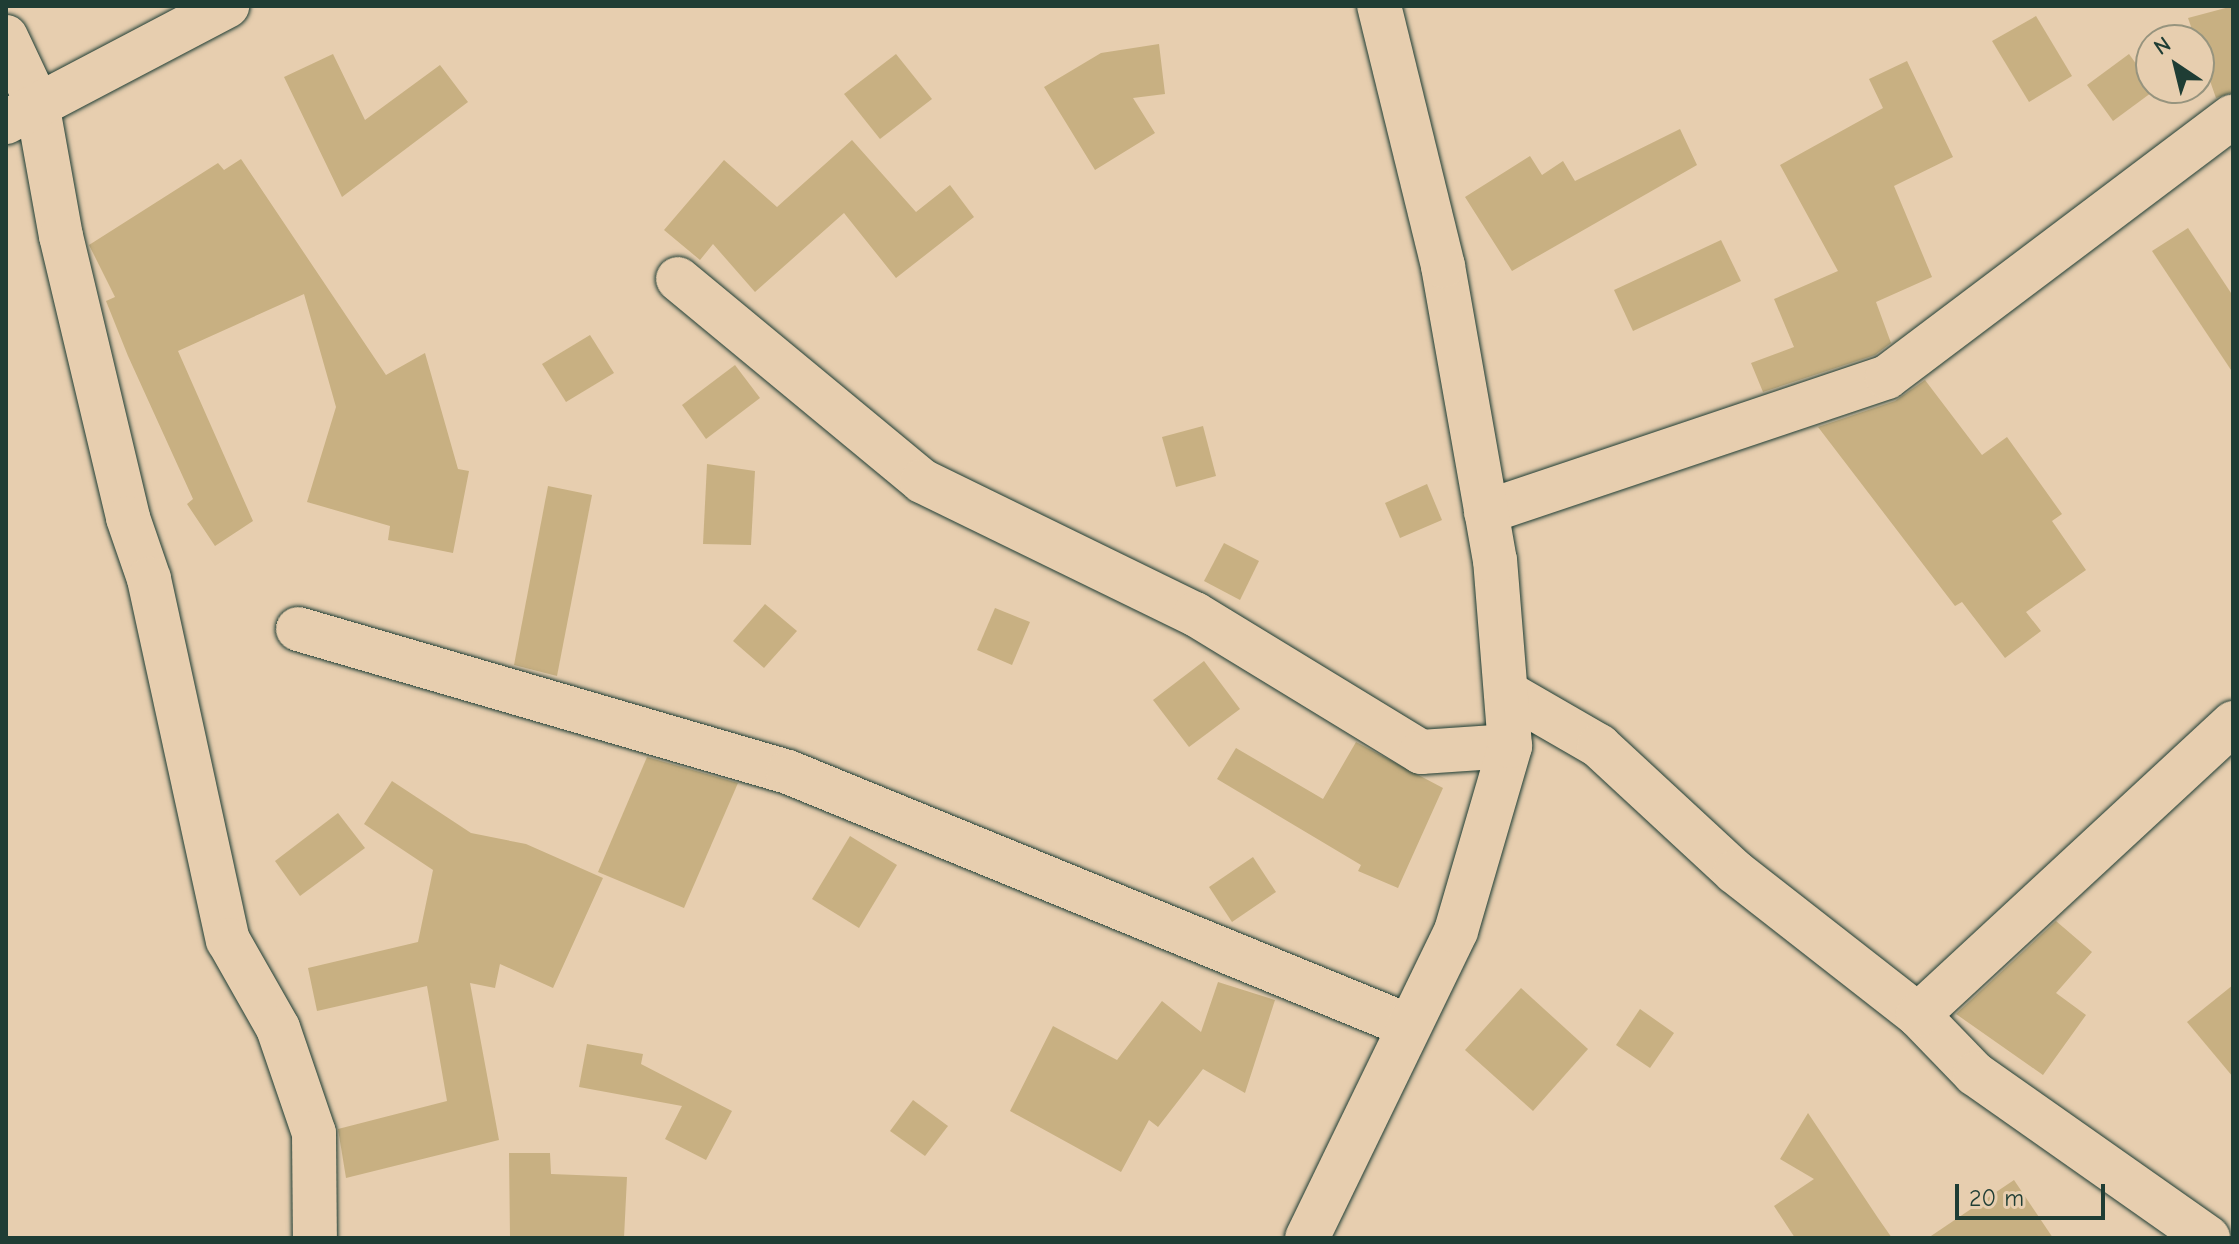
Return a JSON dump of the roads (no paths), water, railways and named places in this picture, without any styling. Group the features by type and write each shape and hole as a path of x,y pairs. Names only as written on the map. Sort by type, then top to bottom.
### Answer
{"street":[{"path":"21,112 227,6"},
{"path":"1307,1238 1456,931 1510,746 1509,694 1486,512 1443,266 1379,6"},
{"path":"6,37 21,112 61,236 128,518 149,579 228,940 278,1028 314,1133 315,1238"},
{"path":"1486,512 1887,377 2233,116"},
{"path":"678,279 922,481 1195,614 1421,752 1510,746"},
{"path":"298,629 788,772 1409,1026"},
{"path":"1509,694 1599,746 1735,872 1918,1015 1975,1074 2208,1238"},
{"path":"1918,1015 2233,723"}]}
